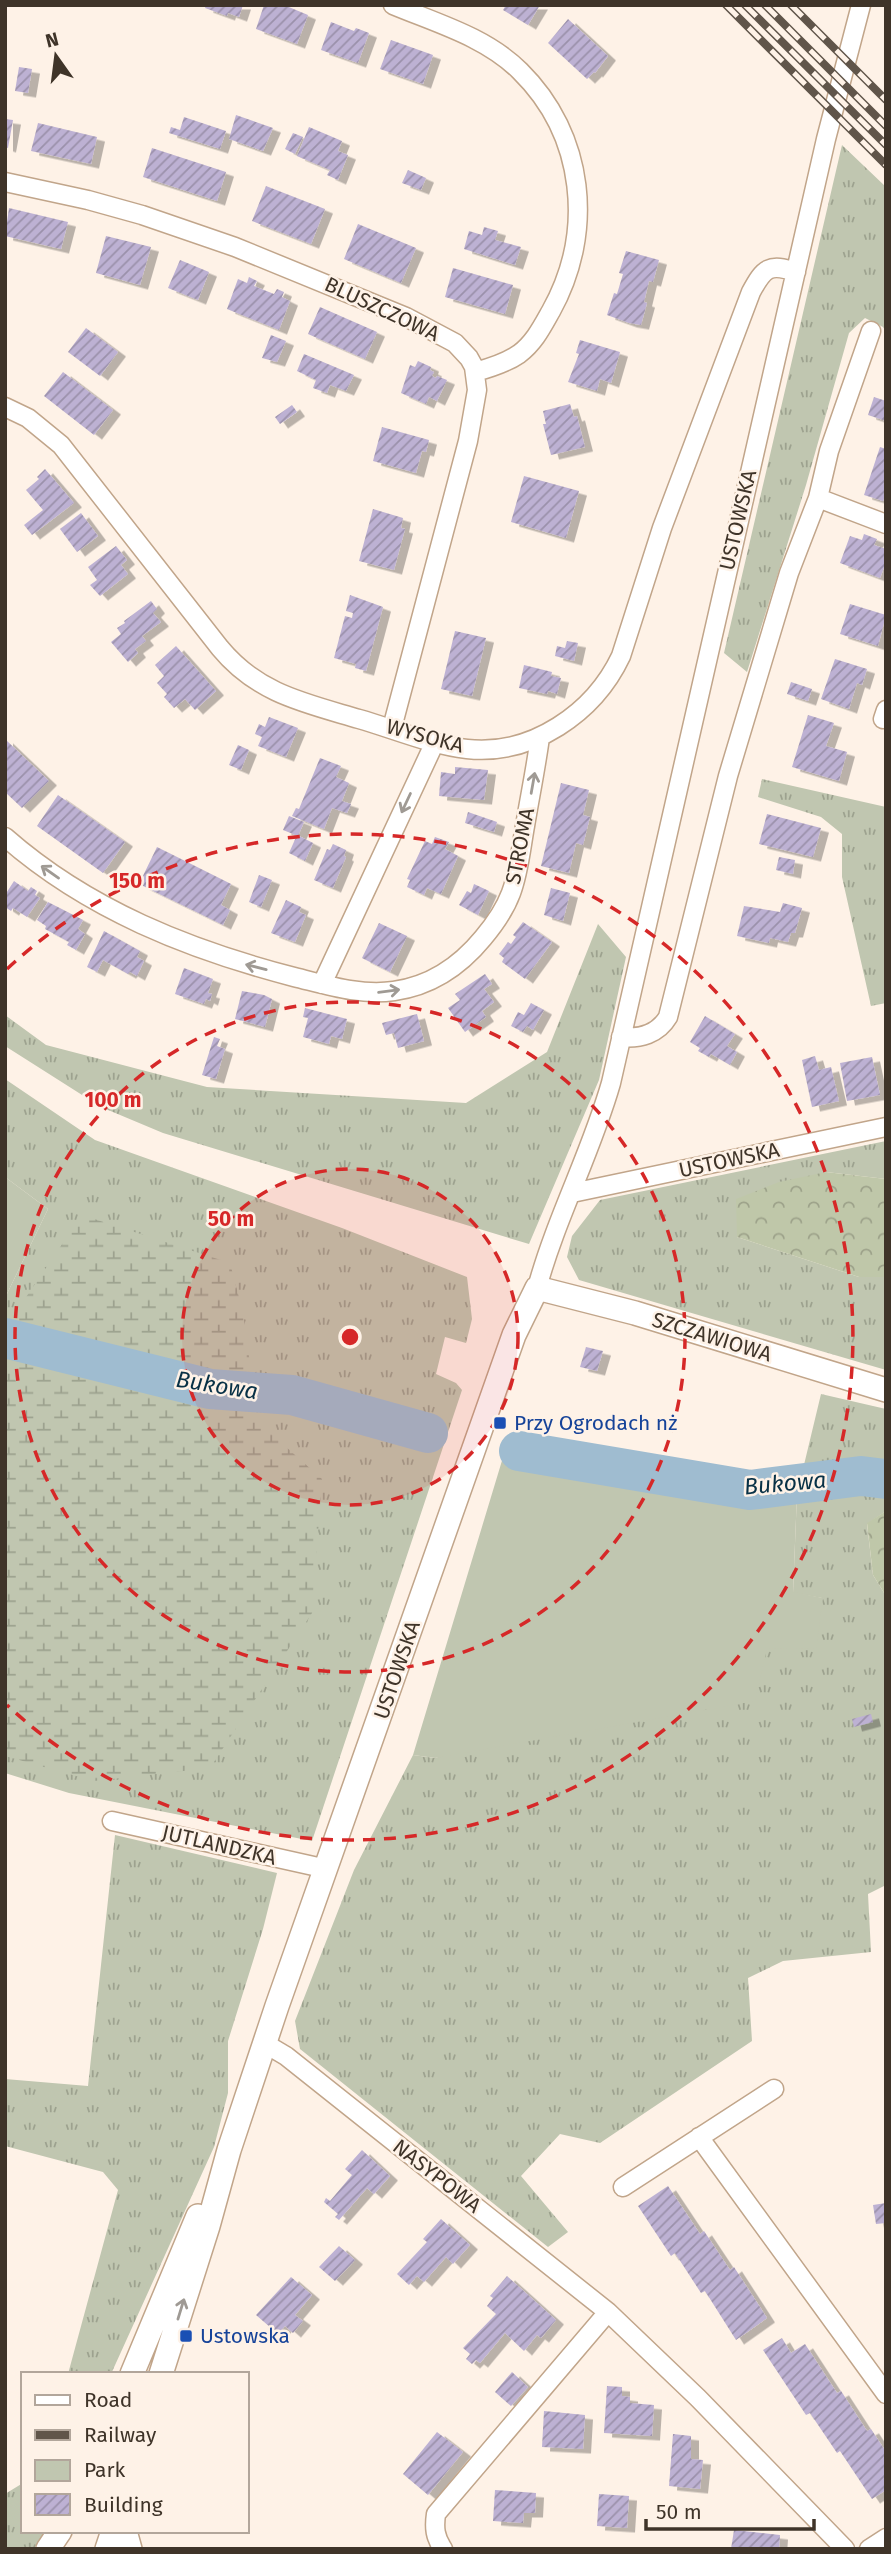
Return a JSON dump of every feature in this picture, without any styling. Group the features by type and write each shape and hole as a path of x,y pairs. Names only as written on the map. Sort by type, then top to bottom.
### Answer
{"street":[{"path":"392,728 468,441 478,390 475,372 519,354 538,334 567,273 578,223 577,184 573,161 567,141 549,104 519,69 499,52 393,5"},
{"name":"USTOWSKA","path":"162,2372 264,2043 514,1335 537,1288 544,1262 606,1100 826,139 862,5"},
{"name":"BLUSZCZOWA","path":"5,182 142,215 324,282 406,317 455,343 469,358 475,372"},
{"name":"WYSOKA","path":"5,407 43,429 69,453 237,667 267,688 284,697 435,742 466,749 494,749 540,737 564,723 583,708 614,671 662,528 751,292 767,269 775,266 796,272"},
{"path":"621,1037 649,1034 663,1025 668,1017 727,776 789,573 818,498 829,451 871,331"},
{"path":"818,498 886,524"},
{"name":"STROMA","path":"5,837 61,879 155,932 204,951 322,984 363,992 407,988 448,971 475,948 493,925 511,894 540,737"},
{"path":"322,984 435,742"},
{"name":"USTOWSKA","path":"572,1193 886,1127"},
{"name":"SZCZAWIOWA","path":"537,1288 635,1313 886,1390"},
{"name":"JUTLANDZKA","path":"112,1821 327,1869"},
{"name":"NASYPOWA","path":"264,2043 286,2056 608,2312 698,2398 845,2549"},
{"path":"623,2187 774,2089"},
{"path":"699,2137 886,2393"},
{"name":"USTOWSKA","path":"133,2372 196,2220 229,2150"},
{"path":"443,2549 437,2540 434,2527 436,2514 608,2312"},
{"path":"48,2549 59,2533"},
{"path":"869,2549 886,2538"}],"green space":[{"path":"842,145 886,187 886,332 883,327 865,318 849,333 806,485 747,672 724,653"},
{"path":"762,779 886,807 886,1003 871,1006 842,877 842,834 821,817 758,797"},
{"path":"598,924 626,957 599,1080 529,1244 163,1133 101,1107 5,1046 5,1015 46,1045 207,1087 466,1103 547,1052"},
{"path":"5,1079 95,1140 342,1228 467,1277 472,1319 466,1343 445,1337 436,1374 456,1383 462,1390 312,1841 69,1793 5,1773 5,1298 48,1209 5,1177"},
{"path":"886,1141 886,1179 826,1172 737,1237 859,1277 886,1277 886,1370 579,1280 567,1257 572,1236 600,1200"},
{"path":"826,1172 886,1179 886,1277 859,1277 737,1237 736,1199 779,1182"},
{"path":"5,1177 48,1209 5,1298"},
{"path":"82,1215 230,1263 243,1313 258,1422 322,1479 312,1613 210,1768 94,1781 5,1756 5,1328"},
{"path":"821,1394 886,1409 886,1511 867,1524 873,1575 886,1596 886,1885 868,1894 871,1952 783,1961 748,1978 752,2041 600,2143 560,2134 521,2176 568,2232 548,2247 300,2049 295,2021 354,1870 413,1755 435,1758 767,1648 822,1598 793,1593 797,1494"},
{"path":"504,1454 749,1497 797,1494 793,1592 823,1598 816,1648 767,1649 755,1701 435,1758 413,1755"},
{"path":"886,1511 886,1596 873,1575 867,1523"},
{"path":"115,1835 277,1873 263,1929 228,2041 228,2093 214,2147 112,2372 69,2372 118,2190 103,2172 5,2146 5,2079 88,2086"},
{"path":"21,2484 21,2533 44,2533 34,2549 5,2549 5,2494"}],"building":[{"path":"206,5 243,5 239,17 228,13 227,16 205,8"},
{"path":"264,5 284,5 308,15 297,44 256,29"},
{"path":"506,5 540,5 528,25 503,10"},
{"path":"568,19 608,56 587,79 548,43"},
{"path":"331,22 354,31 356,28 369,33 358,63 321,50"},
{"path":"391,40 433,55 423,84 380,69"},
{"path":"19,67 32,69 28,93 15,91"},
{"path":"236,115 273,128 263,151 229,139"},
{"path":"184,117 226,131 220,149 169,133 171,127 180,130"},
{"path":"5,119 13,120 8,148 5,147"},
{"path":"38,123 97,137 91,164 31,151"},
{"path":"309,127 342,141 338,151 348,155 338,180 327,175 330,170 297,156"},
{"path":"293,133 303,137 295,154 285,149"},
{"path":"152,148 226,172 217,201 143,177"},
{"path":"408,170 426,178 421,190 402,183"},
{"path":"266,186 325,209 311,244 252,221"},
{"path":"9,208 68,222 61,249 5,236"},
{"path":"358,224 416,248 401,283 344,259"},
{"path":"484,227 498,231 495,240 521,247 515,265 464,249 469,231 482,235"},
{"path":"106,236 151,247 140,285 96,273"},
{"path":"626,251 659,260 653,282 649,281 641,325 607,315 623,274 619,273"},
{"path":"180,260 209,272 198,300 168,288"},
{"path":"453,268 513,285 505,314 445,297"},
{"path":"249,277 257,281 254,286 274,294 277,289 284,292 282,297 290,301 279,330 227,309 238,279 247,283"},
{"path":"320,307 377,332 365,359 308,334"},
{"path":"86,328 118,352 100,376 68,352"},
{"path":"271,335 286,341 277,362 262,358"},
{"path":"580,340 620,352 611,383 600,379 597,391 568,382 579,354 576,353"},
{"path":"304,354 354,375 346,391 330,385 327,393 313,388 316,380 297,371"},
{"path":"418,361 431,367 430,370 434,372 432,376 447,380 437,401 429,397 426,404 401,393 410,365 415,367"},
{"path":"63,372 113,410 94,435 44,396"},
{"path":"874,397 886,401 886,421 868,415"},
{"path":"570,404 574,417 577,416 585,447 551,455 543,424 546,424 543,411"},
{"path":"292,405 297,412 280,424 275,417"},
{"path":"382,427 429,440 426,452 422,451 416,473 373,461"},
{"path":"880,447 886,449 886,494 883,501 864,495"},
{"path":"45,469 74,503 32,535 24,525 43,510 26,490 39,479 37,477"},
{"path":"524,476 579,491 566,538 511,522"},
{"path":"373,509 403,518 401,528 405,529 394,570 359,561"},
{"path":"81,513 98,536 77,552 60,529"},
{"path":"864,534 877,539 874,545 886,549 886,562 880,578 840,563 850,536 862,540"},
{"path":"116,546 127,560 121,565 128,574 100,596 90,585 97,580 88,567"},
{"path":"350,595 383,607 366,671 355,668 356,664 334,658 345,616 352,618 353,613 346,611"},
{"path":"151,601 157,609 153,613 161,622 142,636 146,641 135,649 138,653 128,662 111,642 121,634 117,628"},
{"path":"850,604 886,615 878,646 840,634"},
{"path":"455,631 486,638 472,696 441,689"},
{"path":"567,641 578,643 574,661 555,656 557,646 565,648"},
{"path":"176,646 216,691 195,710 185,699 174,708 157,683 164,676 155,665"},
{"path":"835,659 867,669 862,685 857,683 849,709 821,699"},
{"path":"524,665 552,672 551,676 561,678 557,694 519,688"},
{"path":"791,682 812,689 808,701 787,694"},
{"path":"808,715 834,723 826,746 847,752 839,781 792,767"},
{"path":"269,717 298,728 286,757 258,746 262,737 255,734 259,724 265,727"},
{"path":"5,739 49,781 22,808 5,792"},
{"path":"238,745 249,750 241,770 229,765"},
{"path":"320,758 341,766 336,777 349,783 342,801 351,804 347,813 332,808 324,829 292,816 296,808 299,809"},
{"path":"455,767 488,770 484,800 439,796 441,772 455,774"},
{"path":"561,783 589,790 583,815 590,817 583,845 576,843 569,873 541,866"},
{"path":"58,795 125,842 103,873 37,826"},
{"path":"468,812 497,822 494,832 465,823"},
{"path":"767,814 821,828 813,857 759,844"},
{"path":"289,816 304,822 298,836 283,830"},
{"path":"297,835 313,843 305,861 289,853"},
{"path":"435,837 449,842 445,849 458,856 441,894 427,888 424,895 407,887 410,880 407,879 425,841 432,844"},
{"path":"333,844 346,850 346,857 333,888 314,880 327,849 330,850"},
{"path":"157,847 231,884 221,905 230,910 223,925 139,884"},
{"path":"779,857 795,860 793,874 776,870"},
{"path":"259,875 272,880 261,907 249,902"},
{"path":"14,881 28,891 31,887 37,891 35,895 40,898 27,917 13,908 11,911 5,907 5,895"},
{"path":"474,884 489,891 478,915 459,905 467,891 471,893"},
{"path":"551,888 570,893 563,921 544,915"},
{"path":"286,900 301,907 299,912 306,915 295,942 271,933"},
{"path":"48,902 83,920 78,929 85,934 76,950 67,945 69,942 45,929 46,926 37,920"},
{"path":"783,903 802,908 795,933 791,933 788,942 770,938 769,943 737,936 744,906 780,912"},
{"path":"523,922 552,942 525,979 502,962 504,958 499,954 508,942 511,944 516,937 513,935"},
{"path":"379,923 407,936 390,972 362,958"},
{"path":"104,931 140,951 137,957 144,961 137,976 103,960 97,972 87,967"},
{"path":"184,968 213,979 208,993 212,994 210,1001 206,999 204,1004 175,994"},
{"path":"485,974 492,984 484,989 494,1002 482,1011 486,1017 465,1032 448,1008 460,1000 455,994"},
{"path":"242,991 272,999 265,1027 235,1019"},
{"path":"531,1003 544,1010 533,1030 527,1026 523,1032 511,1026 518,1012 524,1015"},
{"path":"305,1008 347,1019 342,1039 331,1036 329,1044 303,1037 308,1018 303,1017"},
{"path":"417,1014 424,1041 398,1048 394,1033 386,1035 382,1023"},
{"path":"705,1016 735,1034 727,1046 737,1052 730,1065 711,1054 709,1057 698,1051 700,1048 690,1042"},
{"path":"214,1037 220,1039 217,1046 225,1049 216,1079 202,1075"},
{"path":"815,1056 819,1070 831,1067 839,1101 812,1107 802,1060"},
{"path":"872,1057 880,1095 847,1101 840,1063"},
{"path":"586,1347 603,1351 597,1371 580,1367"},
{"path":"871,1714 873,1722 854,1727 852,1719"},
{"path":"362,2150 390,2176 374,2194 367,2188 339,2220 335,2217 338,2214 324,2202 326,2198 330,2201 352,2175 345,2169"},
{"path":"668,2186 700,2234 704,2231 730,2270 734,2267 767,2318 736,2340 705,2291 701,2293 675,2253 671,2256 638,2206"},
{"path":"886,2203 886,2223 876,2224 873,2205"},
{"path":"441,2219 470,2245 453,2264 446,2257 424,2282 417,2276 409,2285 397,2274 427,2242 423,2239"},
{"path":"339,2246 355,2260 335,2281 319,2267"},
{"path":"507,2276 556,2320 541,2338 537,2335 524,2351 505,2333 480,2363 476,2360 472,2364 466,2359 470,2354 463,2348 496,2314 487,2306 493,2298 490,2296"},
{"path":"291,2277 312,2295 295,2315 303,2321 293,2333 285,2326 278,2334 256,2315"},
{"path":"782,2338 791,2353 805,2344 837,2393 841,2391 867,2431 871,2429 886,2452 886,2490 872,2499 840,2451 837,2453 810,2413 806,2415 763,2350"},
{"path":"512,2372 528,2387 511,2406 495,2392"},
{"path":"607,2386 622,2387 622,2396 630,2397 630,2403 654,2405 652,2436 604,2433"},
{"path":"544,2411 585,2415 583,2449 542,2447"},
{"path":"437,2432 463,2452 428,2495 403,2474"},
{"path":"673,2434 691,2436 691,2459 703,2460 700,2489 669,2486"},
{"path":"495,2490 536,2493 535,2513 524,2513 523,2523 493,2521"},
{"path":"599,2494 629,2496 627,2528 597,2526"},
{"path":"734,2530 780,2535 779,2549 731,2549"}],"waterway":[{"name":"Bukowa","path":"5,1338 210,1389 292,1395 428,1433"},
{"name":"Bukowa","path":"519,1451 750,1490 861,1476 886,1479"}],"railway":[{"path":"726,5 886,165"},
{"path":"745,5 886,145"},
{"path":"765,5 886,126"},
{"path":"791,5 886,100"}],"place":[{"name":"Przy Ogrodach nż","path":"500,1423"},
{"name":"Ustowska","path":"186,2336"}]}
